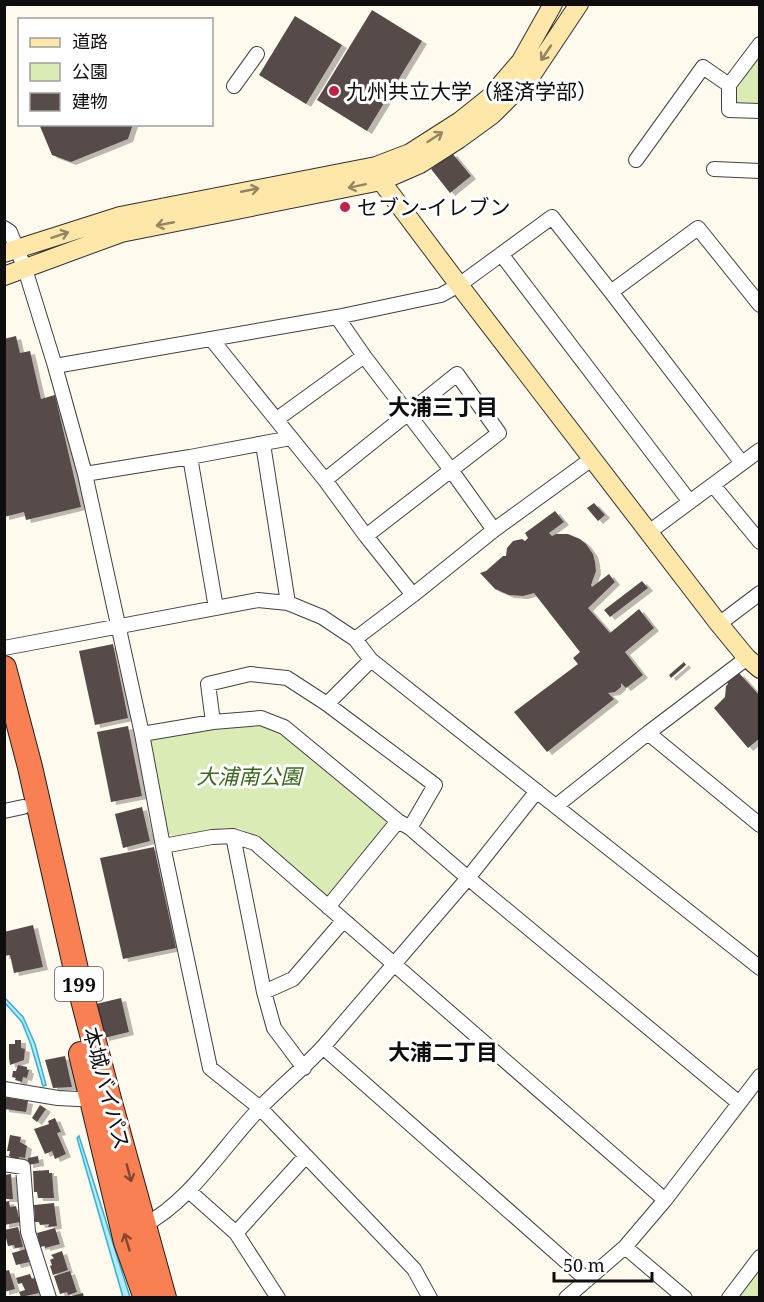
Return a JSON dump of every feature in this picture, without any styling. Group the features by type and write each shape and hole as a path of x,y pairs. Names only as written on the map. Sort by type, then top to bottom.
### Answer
{"highway":[{"name":"本城バイパス","path":"4,668 30,767 82,996 126,1242 146,1298"},
{"name":"本城バイパス","path":"4,728 14,809 100,1100 144,1225 164,1298"}],"street":[{"path":"10,251 120,216 378,173 460,121 490,96 521,61 553,4"},
{"path":"4,276 121,233 420,164 492,115 531,76 579,4"},
{"path":"759,44 729,85 729,110 759,111"},
{"path":"234,86 257,54"},
{"path":"636,160 703,67 729,85"},
{"path":"714,169 759,171"},
{"path":"378,173 459,285 719,624 753,663 648,733 556,806"},
{"path":"55,366 212,340 441,295 459,285 552,217 742,463"},
{"path":"4,228 10,232 10,251 25,269 85,474 142,734 210,1068 260,1108 306,1156 414,1269 430,1298"},
{"path":"611,292 698,228 759,305"},
{"path":"501,254 690,502"},
{"path":"337,317 494,530"},
{"path":"212,340 325,480 413,595"},
{"path":"277,420 364,356"},
{"path":"325,480 457,374 499,433 366,536"},
{"path":"85,474 291,438"},
{"path":"263,444 288,603"},
{"path":"650,532 759,450"},
{"path":"190,457 216,608"},
{"path":"355,639 494,530 593,458"},
{"path":"713,485 759,542"},
{"path":"719,624 759,592"},
{"path":"4,648 258,600 288,603 322,616 355,639 371,660 759,968"},
{"path":"327,704 371,660"},
{"path":"213,722 208,684 250,674 287,678 327,704 435,785 404,825 328,907"},
{"path":"142,734 213,722 261,718 284,727 740,1103"},
{"path":"648,733 759,825"},
{"path":"144,1225 155,1220 189,1191 260,1108 304,1068 468,878 537,791"},
{"path":"163,846 212,837 233,836 255,843 665,1200"},
{"path":"233,836 264,992 274,1029 304,1068"},
{"path":"264,992 293,979 343,921"},
{"path":"323,1047 587,1280"},
{"path":"566,1298 625,1247 665,1200 759,1076"},
{"path":"4,1089 58,1098 100,1100"},
{"path":"236,1233 306,1156"},
{"path":"4,1164 23,1167 27,1232 50,1298"},
{"path":"189,1191 236,1233 278,1298"},
{"path":"625,1247 685,1298"},
{"path":"729,1298 759,1257"}],"green space":[{"path":"759,54 759,105 735,103 734,88"},
{"name":"大浦南公園","path":"261,723 280,731 388,819 389,825 332,895 326,896 265,842 241,829 223,828 173,836 168,833 149,744 153,739 236,724"},
{"path":"759,1268 759,1297 738,1297"}],"water":[{"path":"5,998 23,1017 35,1044 46,1085 43,1086 22,1022 5,1003"},
{"path":"79,1136 130,1297 123,1297 77,1138"}],"building":[{"path":"372,10 422,41 367,131 317,100"},
{"path":"295,16 342,45 306,104 259,75"},
{"path":"40,126 132,126 128,139 71,162 52,155"},
{"path":"452,153 471,176 450,193 431,169"},
{"path":"16,336 20,353 30,351 41,399 55,395 81,507 26,520 24,512 4,517 4,339"},
{"path":"594,503 605,515 598,521 587,508"},
{"path":"555,511 564,522 549,533 552,536 568,534 580,539 593,554 596,571 592,587 609,574 615,582 588,608 610,633 639,609 654,628 625,652 643,675 626,688 621,683 621,687 615,692 608,693 614,699 547,752 514,712 578,664 573,658 580,652 534,593 523,596 509,595 495,589 480,573 506,556 507,548 513,541 522,539 525,541 528,538 525,533"},
{"path":"642,581 648,588 610,617 604,610"},
{"path":"113,644 128,718 95,725 79,651"},
{"path":"684,662 686,665 671,678 669,675"},
{"path":"739,673 760,696 760,738 748,748 714,708 725,697 727,682"},
{"path":"128,726 142,796 111,802 97,732"},
{"path":"142,807 150,841 123,848 115,814"},
{"path":"154,847 176,948 123,959 100,858"},
{"path":"33,925 43,967 14,973 10,955 4,956 4,932"},
{"path":"121,998 129,1032 104,1038 96,1004"},
{"path":"15,1040 21,1040 21,1048 25,1049 24,1060 10,1065 9,1044 15,1044"},
{"path":"65,1056 72,1087 53,1088 45,1060"},
{"path":"18,1065 27,1067 29,1070 27,1078 23,1077 22,1082 12,1077"},
{"path":"4,1097 28,1101 26,1112 4,1109"},
{"path":"40,1105 46,1109 37,1122 32,1118"},
{"path":"55,1118 61,1132 57,1133 66,1154 55,1159 52,1151 45,1154 34,1129 49,1124 48,1121"},
{"path":"10,1135 21,1137 20,1142 27,1146 25,1158 19,1157 19,1160 9,1156 10,1151 7,1151"},
{"path":"38,1156 39,1163 28,1165 28,1158"},
{"path":"49,1170 49,1173 52,1173 54,1198 38,1198 37,1192 34,1192 33,1171"},
{"path":"11,1174 13,1199 4,1199 4,1175"},
{"path":"9,1201 10,1207 16,1206 20,1222 4,1225 4,1202"},
{"path":"54,1203 57,1226 48,1227 49,1224 40,1225 39,1222 35,1222 34,1205"},
{"path":"18,1227 23,1247 8,1246 4,1230"},
{"path":"55,1228 60,1244 40,1247 37,1233"},
{"path":"26,1249 29,1262 16,1265 12,1253"},
{"path":"62,1251 68,1270 53,1275 50,1260 54,1258 51,1255"},
{"path":"9,1270 15,1289 4,1292 4,1271"},
{"path":"70,1271 77,1292 68,1295 67,1292 60,1294 54,1276"},
{"path":"30,1274 32,1279 35,1278 39,1293 21,1297 19,1292 25,1290 22,1283 18,1284 16,1278"},
{"path":"83,1293 84,1298 68,1298 68,1297"}],"place":[{"name":"九州共立大学（経済学部）","path":"334,91"},
{"name":"セブン-イレブン","path":"345,207"}],"district":[{"name":"大浦三丁目","path":"443,406"},
{"name":"大浦二丁目","path":"443,1051"}]}
